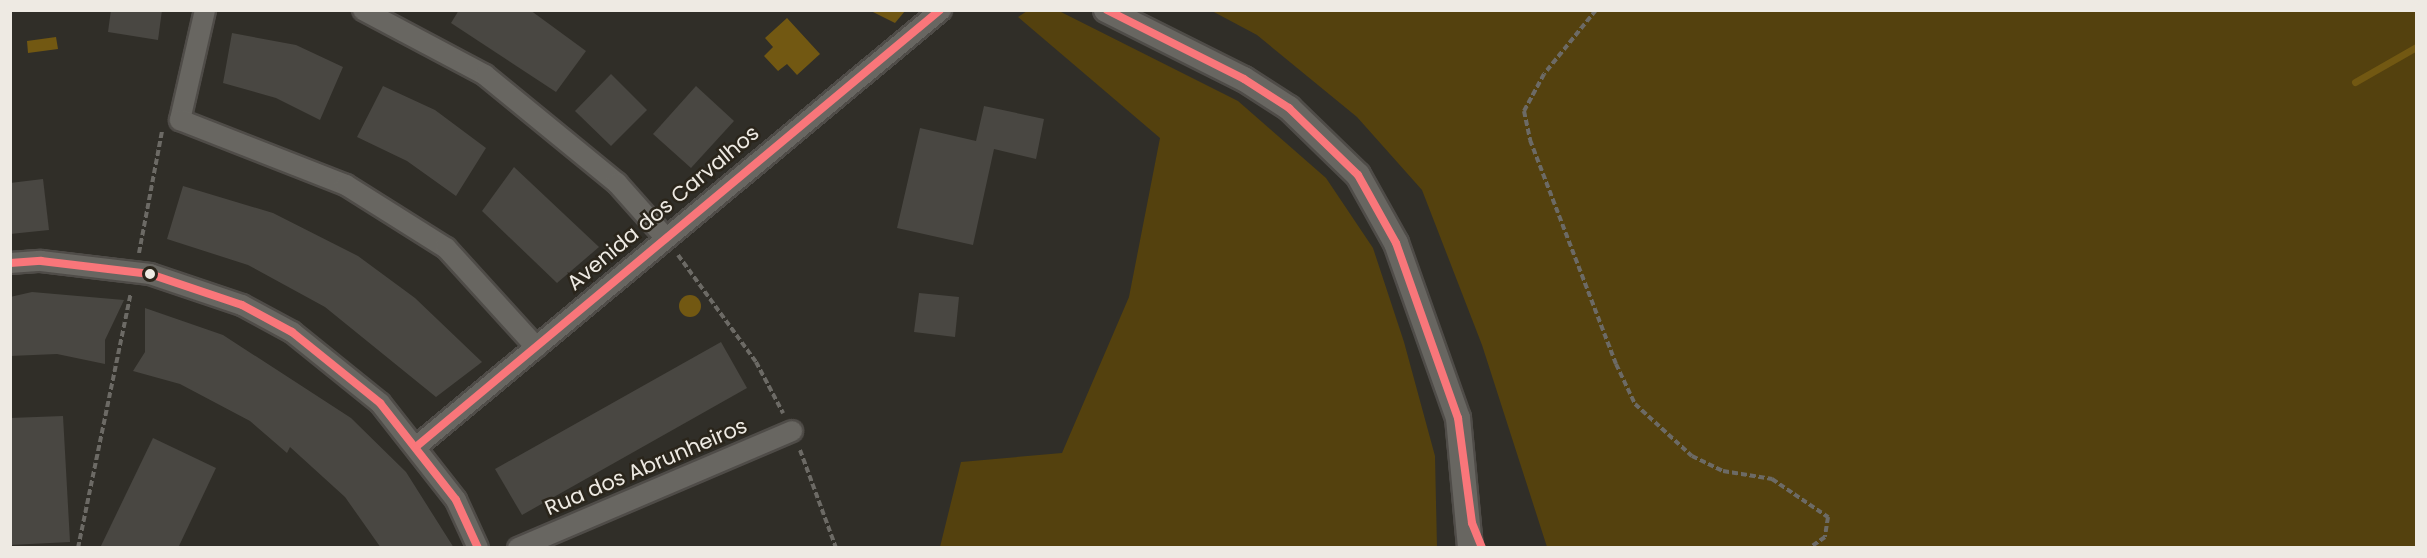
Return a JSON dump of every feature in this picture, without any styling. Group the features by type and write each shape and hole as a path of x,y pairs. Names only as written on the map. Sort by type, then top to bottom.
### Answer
{"street":[{"path":"205,10 180,120 346,185 446,248 536,347"},
{"path":"363,10 485,75 617,183 664,237"},
{"name":"Avenida dos Carvalhos","path":"417,446 664,237 941,10"},
{"path":"1106,10 1244,79 1289,108 1358,175 1396,243 1458,418 1472,523 1470,548"},
{"path":"10,263 143,273 242,305 338,364 417,446 456,500 478,548"},
{"name":"Rua dos Abrunheiros","path":"518,548 792,431"},
{"path":"1472,523 1482,548"}],"path":[{"path":"1596,10 1544,74 1524,111 1530,140 1616,364 1635,404 1692,456 1723,471 1772,479 1828,518 1825,537 1809,548"},
{"path":"664,237 750,353 792,431 836,548"}],"shaded area":[{"path":"871,11 905,11 895,23"},
{"path":"1027,11 1059,11 1238,101 1326,178 1373,248 1404,342 1435,456 1437,547 940,547 961,462 1062,453 1129,297 1160,138 1018,17"},
{"path":"1212,11 2416,11 2416,547 1547,547 1482,345 1422,190 1357,117 1257,35"},
{"path":"787,18 820,54 797,75 787,64 778,71 764,56 773,47 765,38"},
{"path":"56,37 58,49 28,53 27,41"},
{"path":"690,295 698,298 701,306 698,314 690,317 682,314 679,306 682,298"}],"building":[{"path":"111,10 162,10 158,40 108,32"},
{"path":"459,10 530,10 586,51 556,92 451,23"},
{"path":"232,33 296,45 343,67 320,120 276,98 223,83"},
{"path":"611,74 647,110 611,146 575,111"},
{"path":"383,86 435,110 486,148 456,196 407,161 357,137"},
{"path":"696,86 734,121 691,168 653,134"},
{"path":"984,106 1044,119 1036,159 994,149 973,245 897,228 920,128 976,141"},
{"path":"514,167 599,247 557,283 482,211"},
{"path":"43,179 49,230 10,234 10,183"},
{"path":"183,186 273,213 358,256 415,298 482,362 436,397 325,307 248,265 167,239"},
{"path":"32,292 124,300 105,340 105,364 57,354 10,356 10,297"},
{"path":"919,293 959,297 955,337 914,332"},
{"path":"145,308 223,335 351,418 406,472 454,548 381,548 345,497 290,447 287,453 250,421 180,384 133,371 145,352"},
{"path":"721,342 747,388 522,515 495,469"},
{"path":"63,416 70,542 10,545 10,418"},
{"path":"153,438 216,468 178,548 100,548"}],"waterway":[{"path":"2355,82 2416,47"}],"transit line":[{"path":"417,446 940,10"},
{"path":"1107,10 1244,79 1289,108 1358,175 1396,243 1458,418 1472,523 1482,548"},
{"path":"10,263 41,261 150,274 242,305 292,332 380,403 456,500 478,548"}]}
